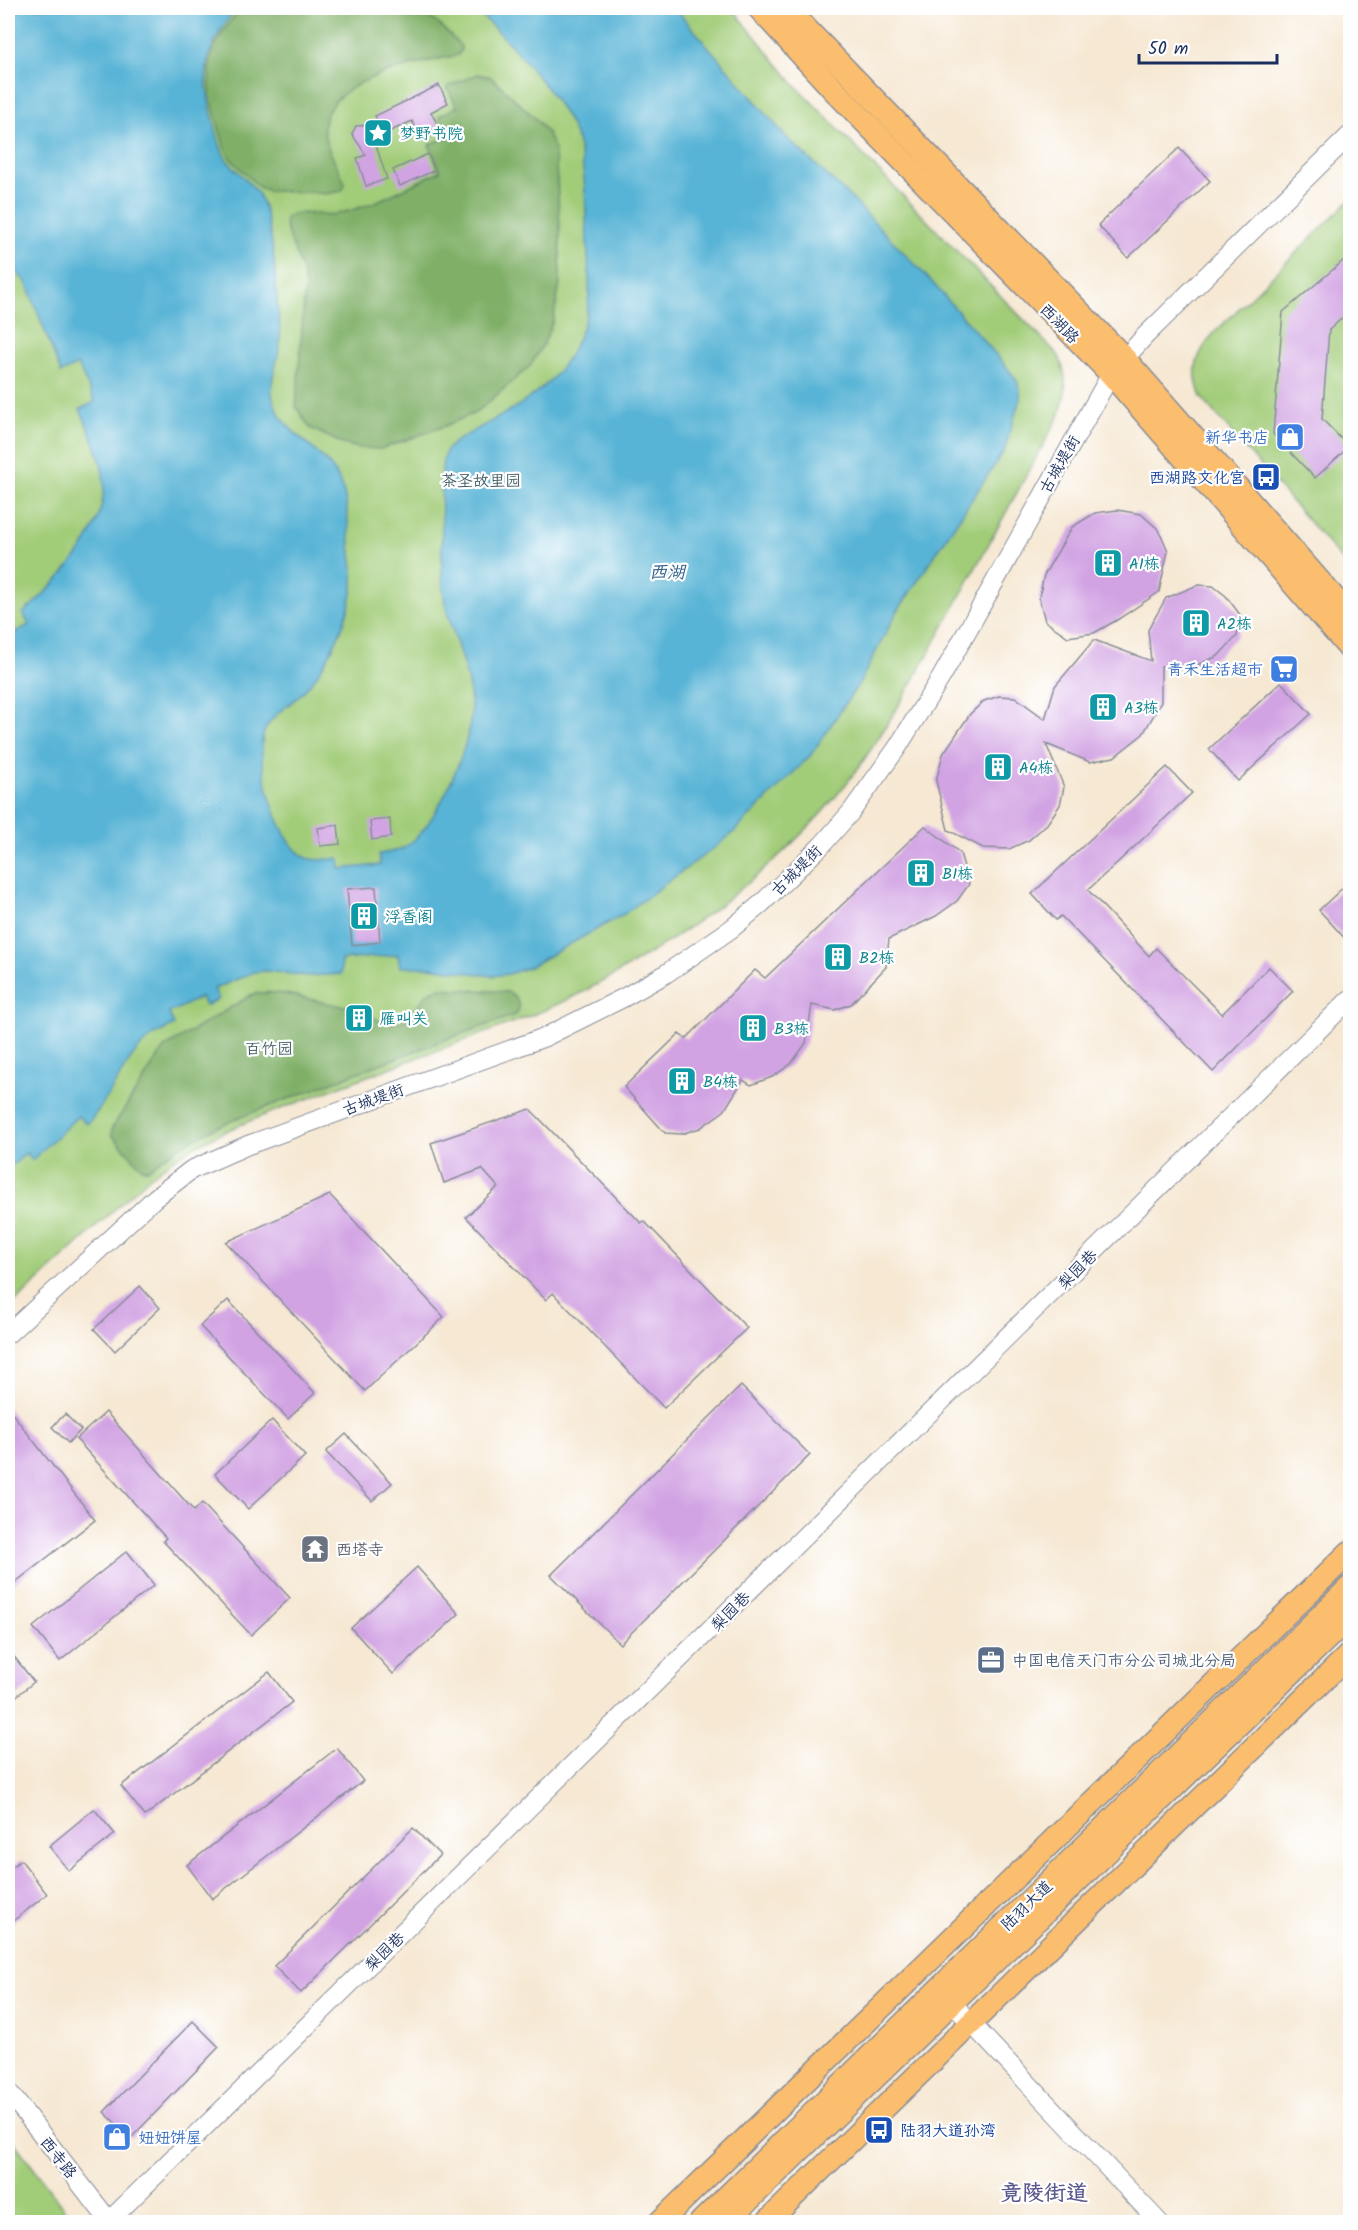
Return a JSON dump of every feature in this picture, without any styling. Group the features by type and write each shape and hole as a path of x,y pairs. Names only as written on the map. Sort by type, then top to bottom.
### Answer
{"main road":[{"name":"西湖路","path":"759,8 832,89 1117,366 1350,648"},
{"name":"西湖路","path":"786,8 1350,616"},
{"path":"660,2223 1350,1552"},
{"name":"陆羽大道","path":"701,2223 1350,1587"},
{"name":"陆羽大道","path":"726,2223 1350,1616"},
{"path":"767,2223 1350,1654"}],"street":[{"name":"古城堤街","path":"8,1334 155,1198 190,1170 259,1141 544,1037 664,975 731,929 761,904 822,845 856,805 897,748 942,676 1117,366 1350,135"},
{"name":"梨园巷","path":"109,2222 1350,999"},
{"path":"952,2003 1159,2223"},
{"name":"西寺路","path":"8,2091 109,2222"}],"green space":[{"name":"西湖","path":"8,8 732,8 794,84 1059,356 1066,385 1060,414 935,643 886,727 835,797 783,852 754,878 661,946 608,979 563,1002 243,1123 183,1153 146,1180 8,1309"},
{"path":"240,8 416,8 440,25 461,46 461,51 458,55 400,68 378,76 357,85 340,97 329,111 324,128 329,150 345,184 342,191 325,194 268,191 260,188 230,158 225,149 210,96 209,67 212,53 220,36"},
{"path":"477,74 491,77 536,119 548,134 555,152 560,225 560,283 553,321 544,343 530,366 477,412 381,449 359,448 343,444 310,428 296,407 305,288 303,273 285,226 286,218 303,213 330,215 363,207 440,171 429,145 449,136 439,116 457,107 447,87"},
{"path":"1350,200 1350,569 1201,397 1196,371 1199,356 1214,333"},
{"name":"百竹园","path":"439,988 508,992 516,1000 519,1009 515,1015 263,1108 223,1125 185,1144 149,1169 143,1169 112,1135 112,1128 164,1048 251,995 270,992 291,995 355,1008 378,1020 393,1023 407,1018 426,995"},
{"path":"8,2134 74,2222 8,2222"}],"water":[{"name":"西湖","path":"8,8 236,8 211,49 206,74 210,104 218,141 224,155 259,195 268,223 274,259 280,331 280,347 271,388 276,408 292,430 324,459 340,482 346,505 353,570 353,588 349,606 333,647 311,683 267,726 262,744 265,780 278,819 295,849 309,859 339,858 340,869 380,865 379,854 405,847 417,837 439,806 464,747 471,714 469,687 443,593 441,493 443,461 446,451 452,444 521,404 557,373 581,331 588,307 584,177 574,131 536,74 499,32 473,8 675,8 785,136 851,198 930,280 999,358 1016,379 1020,389 1020,399 1004,451 897,612 860,682 810,756 718,845 624,914 529,967 509,974 492,976 430,967 400,967 398,955 341,960 341,974 309,976 266,971 254,972 214,989 219,999 205,1006 201,997 169,1013 174,1025 153,1036 134,1055 104,1103 87,1124 78,1116 32,1160 26,1153 13,1165 8,1159 8,636 29,625 23,613 67,569 91,534 99,514 103,494 103,474 94,441 80,409 95,402 78,365 61,373 26,282 8,264"}],"building":[{"path":"439,85 448,103 431,112 441,131 422,140 412,121 374,139 387,179 366,186 357,158 366,155 352,134 356,126 379,124 375,116"},
{"path":"1179,148 1210,181 1128,258 1098,225"},
{"path":"428,154 435,170 400,186 393,170"},
{"path":"1350,255 1350,311 1329,330 1322,419 1349,447 1315,478 1273,434 1283,312"},
{"name":"A1栋","path":"1117,510 1141,514 1159,530 1168,551 1159,592 1094,633 1068,637 1045,621 1039,598 1044,575 1072,527 1095,513"},
{"path":"1198,585 1213,586 1226,596 1241,616 1237,636 1218,656 1190,668 1161,666 1161,702 1143,734 1114,757 1090,762 1046,744 1064,787 1060,805 1047,824 1029,840 1009,849 983,848 948,830 936,781 943,754 970,714 984,701 999,696 1015,697 1045,719 1055,686 1094,640 1151,661 1148,630 1166,598"},
{"path":"1281,682 1311,714 1238,781 1209,749"},
{"path":"1167,767 1192,793 1088,890 1149,956 1156,948 1222,1014 1269,967 1293,991 1213,1072 1061,916 1056,920 1032,894"},
{"path":"390,819 391,837 372,840 370,821"},
{"path":"338,825 340,844 320,846 318,828"},
{"path":"925,826 960,853 969,884 957,901 936,916 889,939 886,967 851,1004 835,1010 812,1005 806,1043 791,1064 772,1077 751,1085 743,1080 724,1111 700,1128 681,1134 665,1133 624,1087 679,1034 686,1039 755,970 765,978"},
{"path":"1350,881 1350,944 1319,910"},
{"name":"浮香阁","path":"376,887 380,942 352,945 347,889"},
{"path":"530,1109 641,1223 644,1221 747,1328 664,1408 553,1293 546,1300 466,1217 498,1187 482,1169 444,1183 431,1143"},
{"path":"330,1195 444,1317 365,1391 226,1242"},
{"path":"140,1286 160,1308 115,1351 94,1329"},
{"path":"228,1300 315,1393 288,1419 200,1326"},
{"path":"741,1386 810,1455 620,1644 551,1575"},
{"path":"8,1408 95,1520 8,1588"},
{"path":"106,1412 194,1511 202,1503 290,1598 251,1635 163,1541 166,1538 76,1439"},
{"path":"65,1414 81,1430 68,1443 52,1427"},
{"path":"272,1420 305,1456 248,1509 215,1474"},
{"path":"346,1434 392,1483 372,1501 326,1452"},
{"path":"127,1551 154,1585 60,1661 33,1627"},
{"path":"417,1567 459,1614 393,1674 351,1628"},
{"path":"8,1649 34,1682 8,1703"},
{"path":"269,1672 292,1702 145,1816 121,1786"},
{"path":"337,1748 363,1781 212,1899 187,1865"},
{"path":"94,1809 115,1834 69,1871 49,1846"},
{"path":"413,1828 440,1855 301,1993 274,1966"},
{"path":"21,1860 47,1894 8,1925 8,1870"},
{"path":"193,2021 219,2047 131,2138 104,2112"}],"place":[{"name":"梦野书院","path":"378,133"},
{"name":"新华书店","path":"1290,437"},
{"name":"西湖路文化宫","path":"1266,477"},
{"name":"A1栋","path":"1108,563"},
{"name":"A2栋","path":"1196,623"},
{"name":"青禾生活超市","path":"1284,669"},
{"name":"A3栋","path":"1103,707"},
{"name":"A4栋","path":"998,767"},
{"name":"B1栋","path":"921,873"},
{"name":"浮香阁","path":"364,916"},
{"name":"B2栋","path":"838,957"},
{"name":"雁叫关","path":"359,1018"},
{"name":"B3栋","path":"753,1028"},
{"name":"B4栋","path":"682,1081"},
{"name":"西塔寺","path":"315,1549"},
{"name":"中国电信天门市分公司城北分局","path":"991,1660"},
{"name":"陆羽大道孙湾","path":"879,2130"},
{"name":"妞妞饼屋","path":"117,2137"}],"district":[{"name":"竟陵街道","path":"1044,2192"}],"park label":[{"name":"茶圣故里园","path":"481,480"}]}
